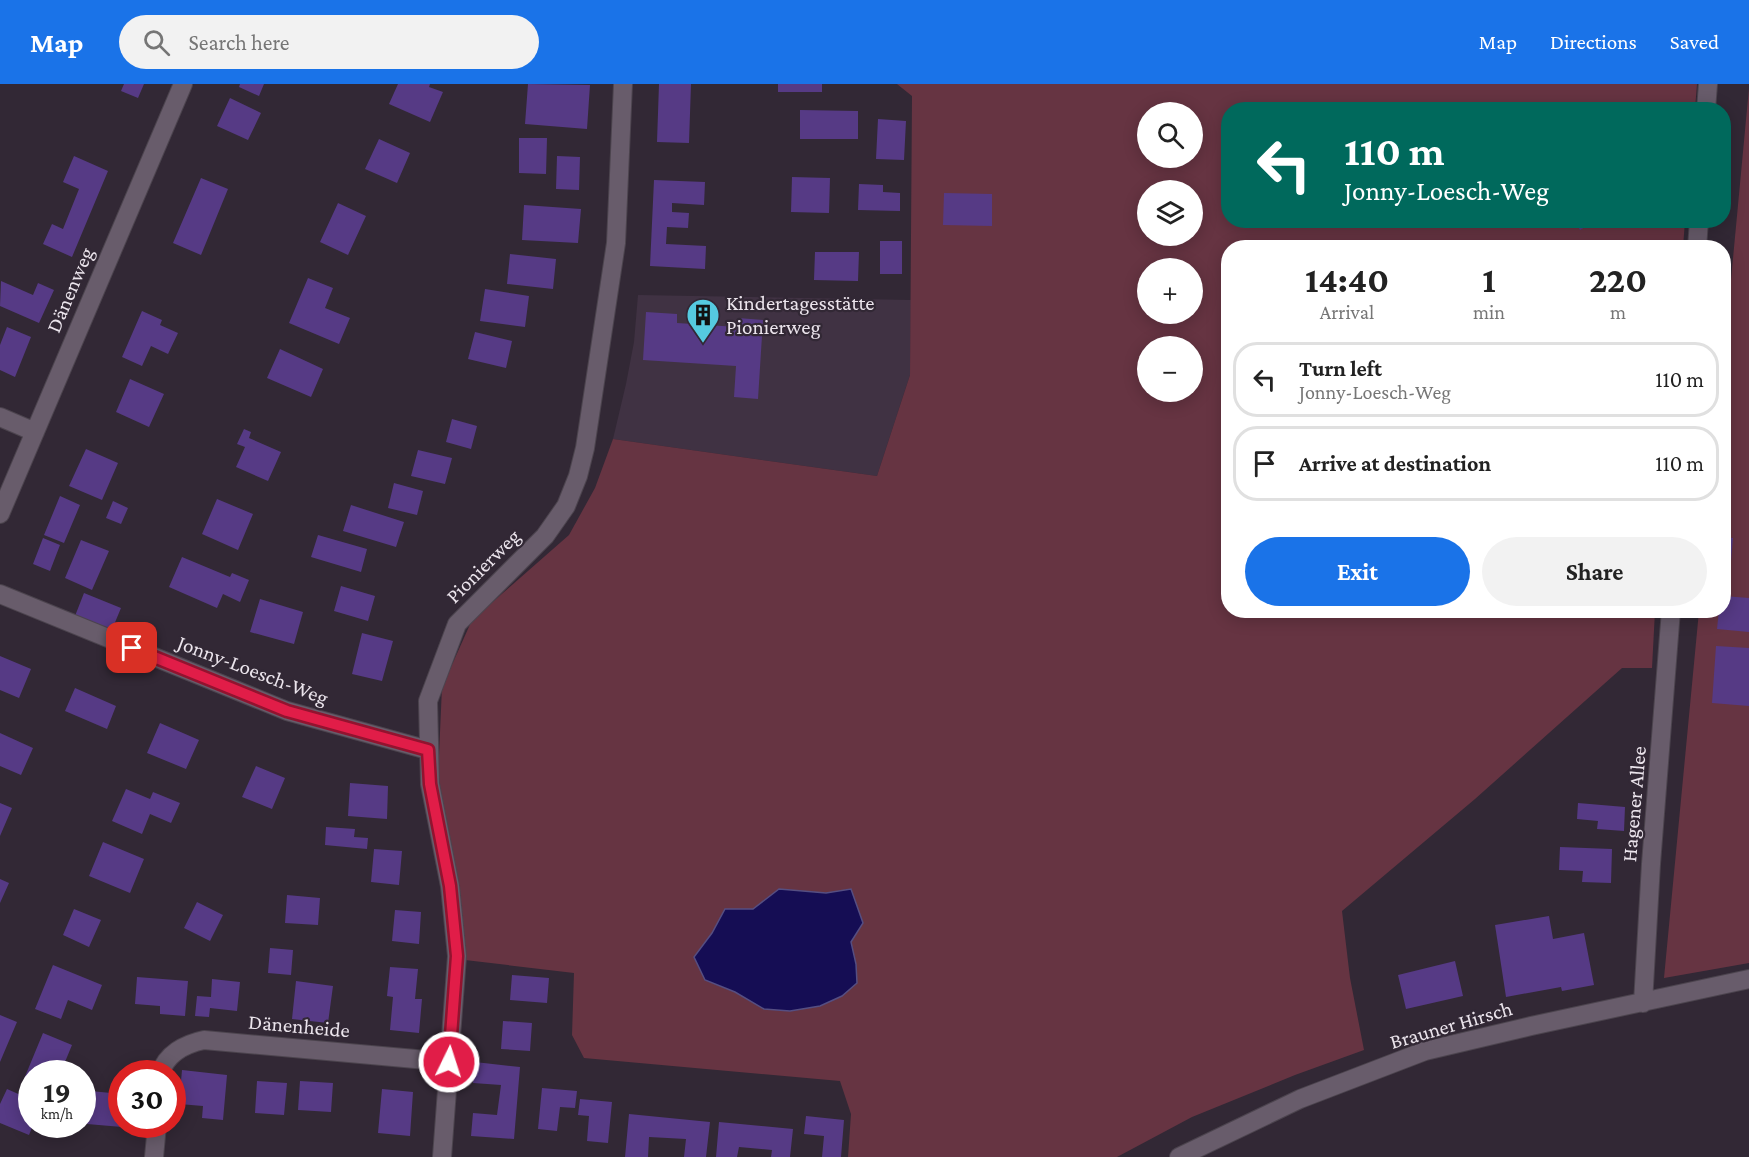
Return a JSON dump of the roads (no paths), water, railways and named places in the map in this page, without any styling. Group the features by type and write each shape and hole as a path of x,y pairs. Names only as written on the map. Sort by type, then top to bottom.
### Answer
{"street":[{"name":"Dänenweg","path":"0,514 183,84"},
{"name":"Pionierweg","path":"442,1157 457,956 450,886 430,784 428,701 457,624 545,536 566,506 578,476 585,448 616,243 623,84"},
{"path":"1707,102 1708,84"},
{"path":"0,417 35,432"},
{"name":"Jonny-Loesch-Weg","path":"0,594 287,711 428,750"},
{"name":"Hagener Allee","path":"1643,1003 1651,864 1670,618"},
{"name":"Brauner Hirsch","path":"1179,1157 1300,1099 1425,1051 1749,979"},
{"name":"Dänenheide","path":"167,1060 192,1043 204,1040 449,1062"},
{"path":"154,1157 156,1138"}],"place":[{"name":"Kindertagesstätte Pionierweg","path":"703,344"}]}
